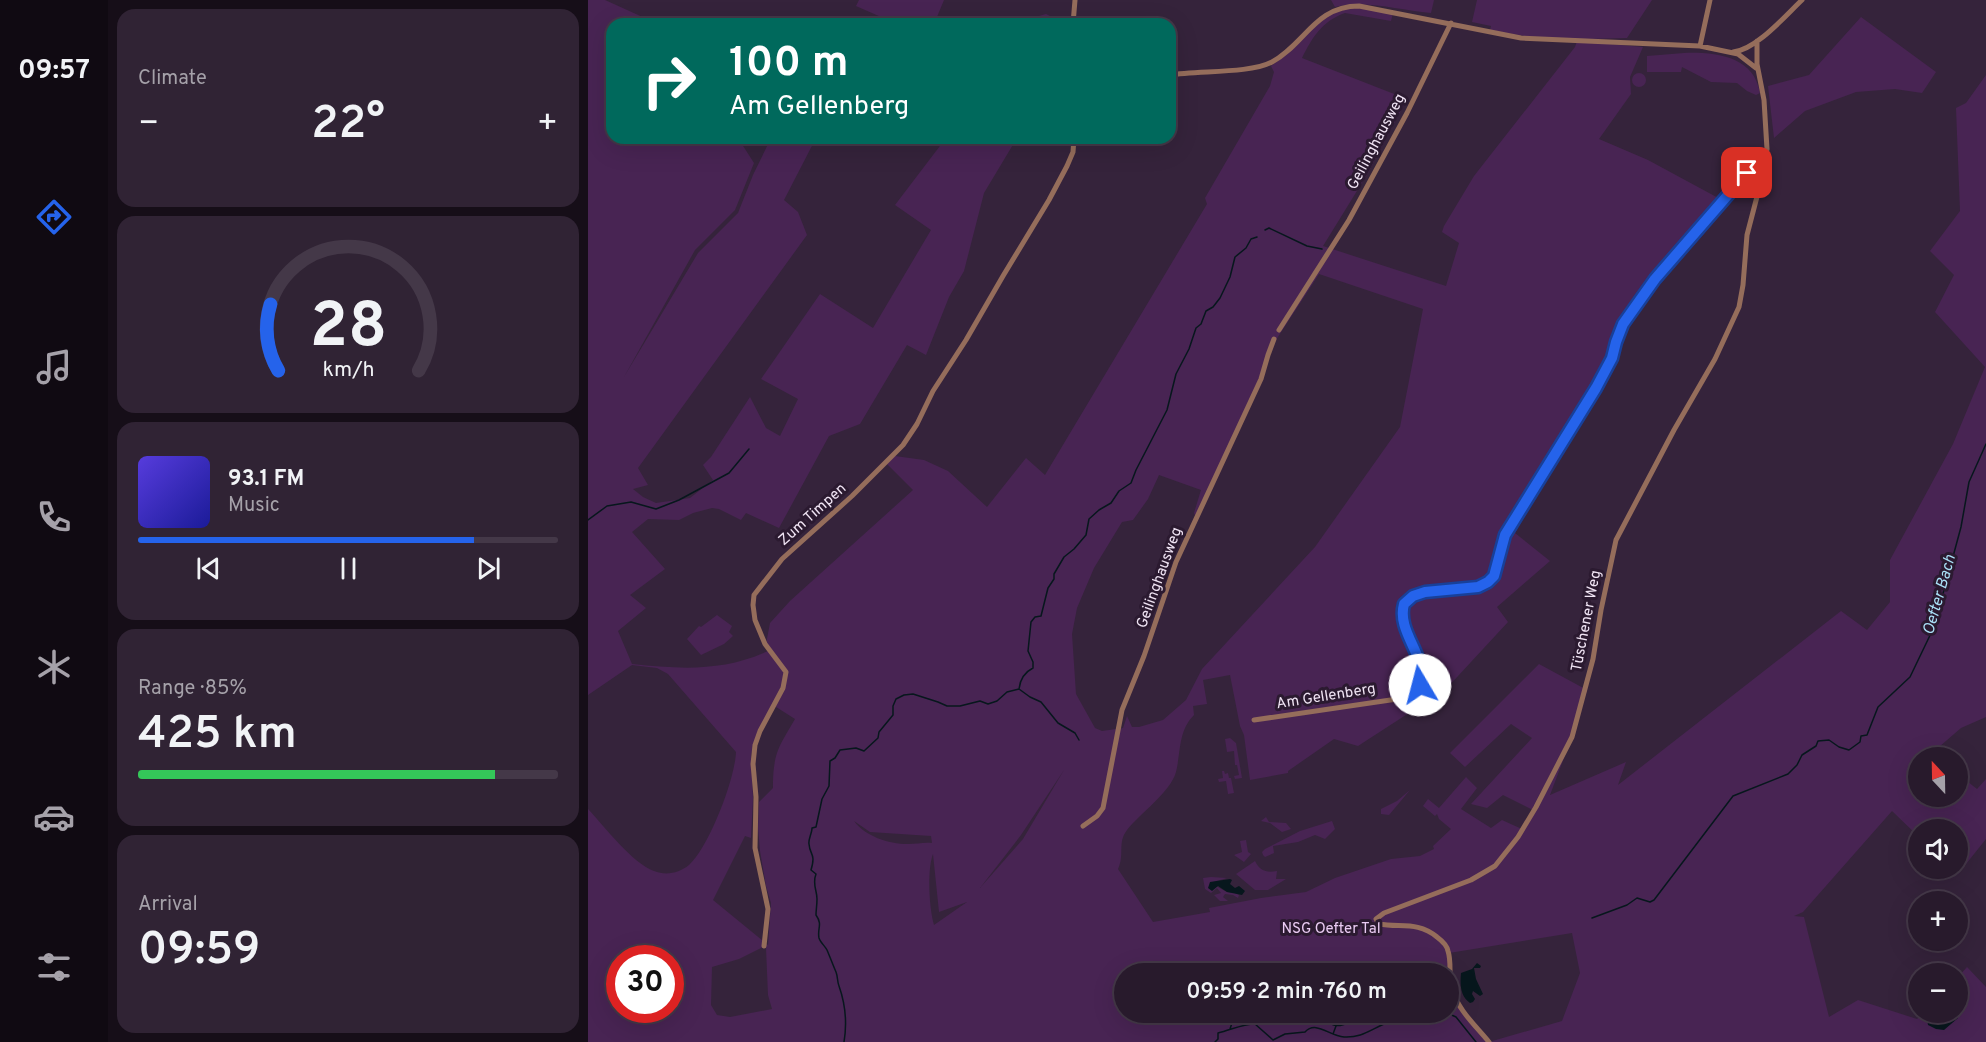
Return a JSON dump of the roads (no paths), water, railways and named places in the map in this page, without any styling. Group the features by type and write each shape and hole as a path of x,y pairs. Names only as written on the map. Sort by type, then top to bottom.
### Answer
{"street":[{"path":"1074,18 1075,0"},
{"path":"1700,46 1710,0"},
{"path":"1731,52 1748,49 1802,0"},
{"path":"1176,74 1242,69 1268,64 1323,16 1348,6 1371,7 1521,38 1700,46 1731,52 1752,64 1759,72"},
{"name":"Geilinghausweg","path":"1279,330 1349,220 1407,113 1451,23"},
{"name":"Tüschener Weg","path":"1489,1042 1457,1001 1449,980 1448,951 1444,944 1422,928 1410,925 1379,924 1376,922 1377,918 1384,913 1471,880 1495,866 1518,837 1553,776 1572,737 1587,682 1616,540 1674,430 1715,359 1737,313 1742,293 1747,236 1765,166 1767,149 1767,124 1756,56 1757,41"},
{"name":"Zum Timpen","path":"764,946 768,909 754,833 756,797 753,764 755,745 760,731 783,688 786,672 765,644 756,620 754,595 782,559 903,446 933,391 1049,200 1070,159 1073,144"},
{"name":"Am Gellenberg","path":"1254,720 1404,698 1419,688 1422,680 1421,669 1404,626 1402,614 1404,604 1413,596 1425,592 1478,587 1494,576 1505,535 1596,388 1612,358 1623,324 1655,279 1767,149"},
{"name":"Geilinghausweg","path":"1083,826 1103,808 1122,710 1144,656 1176,562 1261,379 1274,339"}],"waterway":[{"path":"1265,230 1269,228 1307,246 1322,249"},
{"path":"844,1042 845,1014 837,974 819,938 814,881 816,874 811,870 813,857 809,842 812,828 816,827 822,799 829,786 830,761 840,750 856,748 864,751 878,738 879,732 893,715 896,699 904,695 913,694 947,706 960,706 980,701 988,704 997,701 1007,692 1019,689 1023,677 1033,668 1028,651 1031,622 1035,617 1041,616 1054,574 1064,557 1086,535 1089,519 1111,503 1119,491 1131,483 1167,410 1176,374 1189,349 1196,328 1201,324 1206,311 1213,307 1220,298 1230,277 1235,257 1246,248 1251,239 1257,237"},
{"name":"Oefter Bach","path":"1592,918 1627,905 1637,898 1650,902 1654,900 1733,796 1788,774 1797,765 1802,755 1816,746 1818,741 1829,740 1849,750 1860,742 1861,736 1867,735 1878,707 1910,677 1934,627 1961,527 1969,482 1986,444"},
{"path":"588,520 607,506 631,502 656,509 679,500 729,473 749,449"},
{"path":"1019,689 1041,702 1058,723 1075,733 1079,740"},
{"name":"Oefter Bach","path":"1459,1021 1476,1042"},
{"path":"1230,1029 1232,1023"},
{"name":"Oefter Bach","path":"1215,1042 1218,1039 1218,1033 1255,1024 1273,1040 1285,1034 1305,1032 1314,1028 1338,1036 1355,1036 1388,1023"},
{"path":"1333,1034 1336,1026"}],"park label":[{"name":"NSG Oefter Tal","path":"1331,929"}]}
